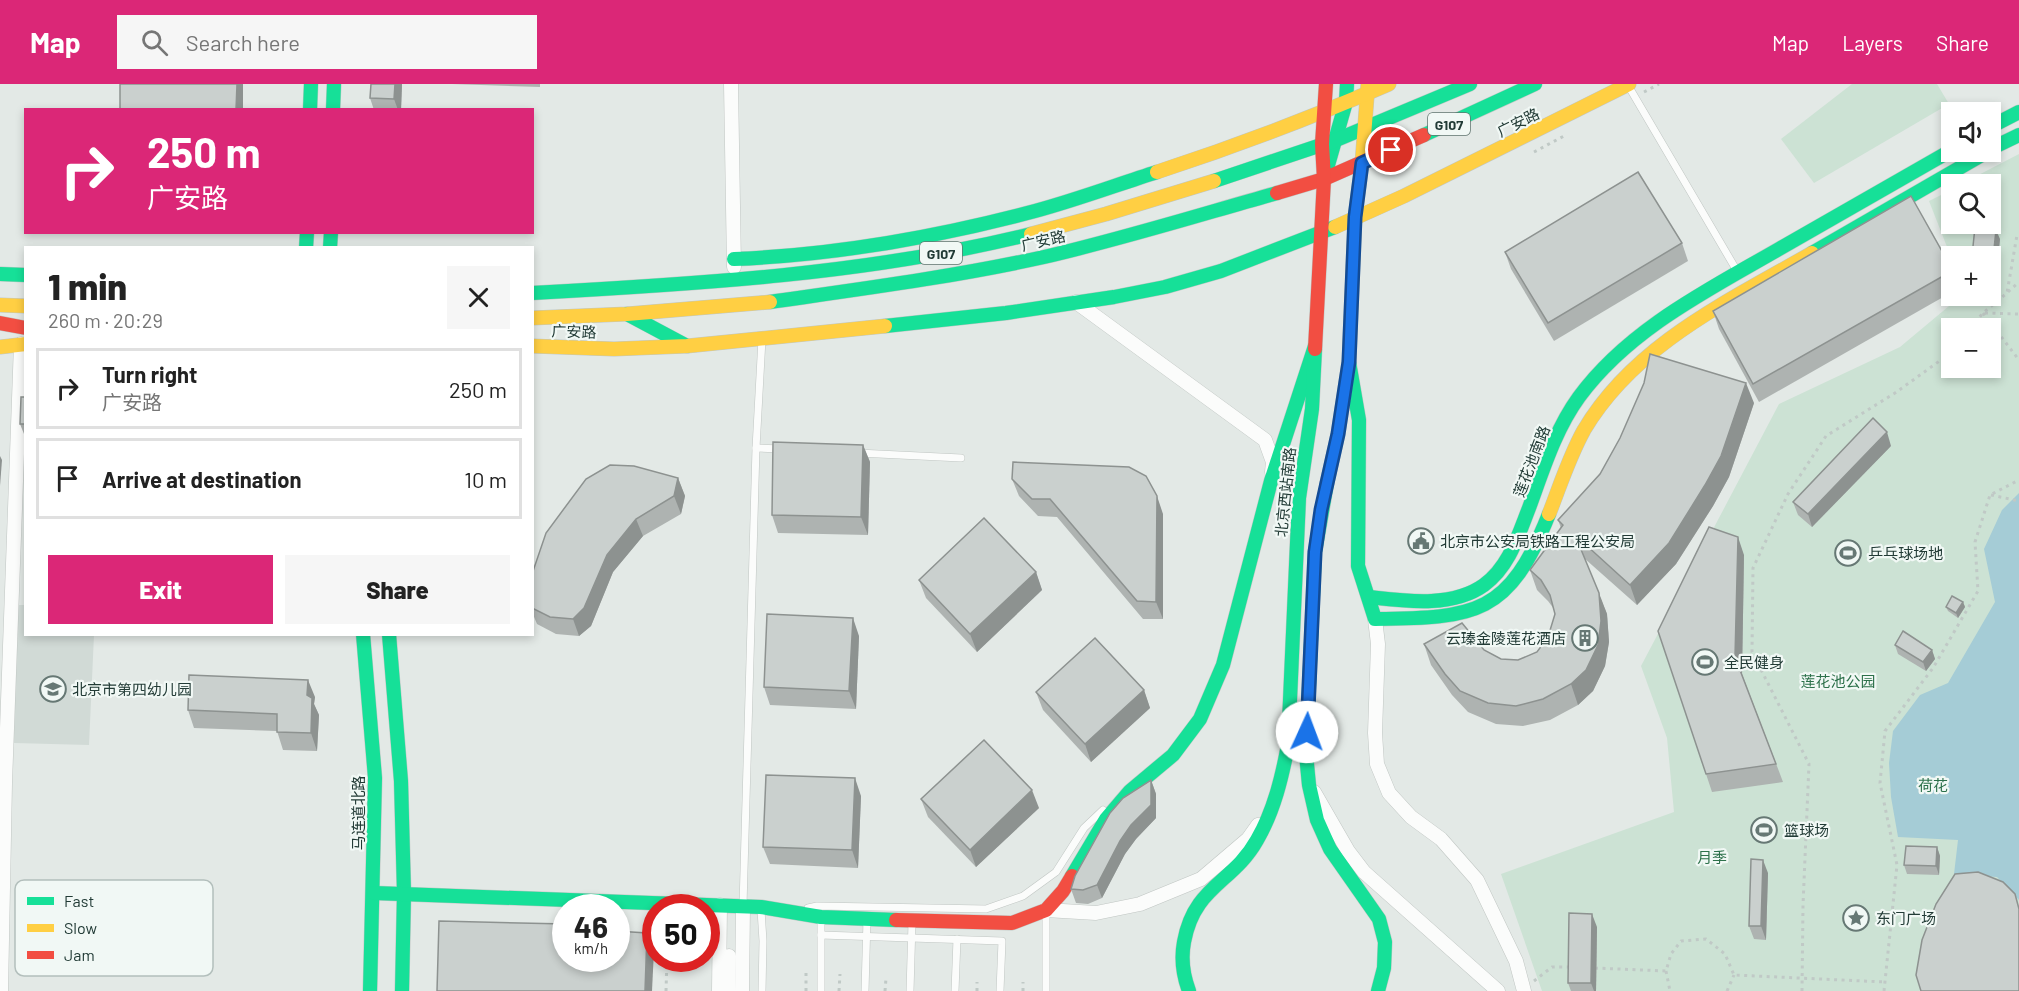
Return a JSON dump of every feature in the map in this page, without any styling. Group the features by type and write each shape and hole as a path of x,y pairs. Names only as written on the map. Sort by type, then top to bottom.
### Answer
{"main road":[{"path":"310,108 311,84"},
{"path":"333,108 334,84"},
{"name":"北京西站南路","path":"1189,991 1185,983 1182,960 1184,931 1192,909 1206,893 1235,869 1256,842 1282,778 1288,745 1299,498 1312,409 1316,345 1326,84"},
{"name":"北京西站南路","path":"1324,179 1346,102 1347,84"},
{"path":"1378,991 1384,968 1384,942 1379,919 1330,849 1317,820 1309,785 1306,754 1315,552 1321,510 1338,434 1349,362 1355,217 1366,128 1368,89 1388,84"},
{"name":"广安路","path":"534,293 733,281 974,248 1122,210 1205,185 1336,141 1470,84"},
{"name":"广安路","path":"534,318 747,305 975,271 1116,239 1324,179 1535,84"},
{"name":"广安路","path":"534,346 614,349 687,346 762,339 1006,313 1165,287 1210,274 1320,234 1404,196 1628,84"},
{"name":"广安路","path":"734,260 791,257 903,241 1036,211 1224,150 1326,111 1368,89"},
{"path":"2001,121 2019,112"},
{"path":"2001,145 2019,135"},
{"name":"莲花池南路","path":"1369,597 1409,601 1451,598 1482,587 1503,566 1513,550 1558,432 1580,397 1612,358 1648,329 1738,273 1941,156"},
{"path":"1349,362 1359,420 1358,566 1374,619 1460,614 1477,609 1501,596 1529,559 1582,434 1597,409 1625,375 1665,341 1708,313 1970,162"},
{"path":"0,274 24,275"},
{"path":"0,305 24,306"},
{"path":"627,314 687,346"},
{"path":"0,323 24,328"},
{"path":"0,347 23,344"},
{"path":"374,893 731,905 795,911 821,917 867,919 1012,922 1046,910 1062,891 1106,819 1130,791 1173,755 1200,719 1223,665 1271,481 1316,345"},
{"name":"马连道北路","path":"363,636 375,778 370,991"},
{"path":"389,636 401,781 404,893 402,991"}],"street":[{"path":"731,84 733,281"},
{"path":"1076,302 1265,440 1273,462 1271,481"},
{"path":"1,991 1,929 23,344"},
{"path":"1374,619 1378,644 1375,733 1377,764 1389,793 1411,817 1442,839 1477,880 1516,961 1524,990"},
{"path":"1309,785 1348,851 1364,872 1498,991"},
{"path":"1046,910 1096,913 1140,904 1201,879 1248,839 1272,807"},
{"path":"719,991 731,905"},
{"path":"728,991 731,905"},
{"path":"731,905 742,991"}],"lane":[{"path":"1628,84 1738,273"},
{"path":"731,905 762,339"},
{"path":"756,448 790,449"},
{"path":"848,452 961,458"},
{"path":"795,911 818,906 986,909 1023,896 1056,872 1084,828 1115,799 1130,791"},
{"path":"761,907 762,991"},
{"path":"1046,910 1046,991"},
{"path":"821,917 821,991"},
{"path":"865,991 867,919"},
{"path":"910,991 912,920"},
{"path":"822,935 1002,940 1000,991"},
{"path":"955,991 957,939"}],"path":[{"path":"2007,293 2019,234"},
{"path":"1979,318 2019,282"},
{"path":"1983,313 2019,314"},
{"path":"1983,313 2019,360"},
{"path":"1802,991 1809,764 1752,652 1753,568 1788,494 1826,436 1895,393 1941,360"},
{"path":"1884,991 1897,865 1880,783 1885,731 1933,668 1978,591 1976,542 1990,495 2019,480"},
{"path":"1990,495 2019,501"},
{"path":"1670,991 1666,971 1671,954 1682,941 1706,939 1725,954 1734,975 1727,991"},
{"path":"1524,990 1552,966 1574,968"},
{"path":"1585,968 1666,971"},
{"path":"806,971 806,991"},
{"path":"666,991 667,972"},
{"path":"839,991 840,974"},
{"path":"1734,975 1885,982"},
{"path":"885,978 885,991"},
{"path":"977,982 977,991"},
{"path":"1023,982 1023,991"}],"shaded area":[{"name":"北京市第四幼儿园","path":"16,605 24,605 24,636 94,636 89,745 14,743"}],"green space":[{"path":"1852,84 1937,84 1948,102 1941,102 1941,109 1814,183 1781,139"},
{"name":"莲花池公园","path":"2019,154 2019,991 1542,991 1501,874 1674,812 1667,738 1641,666 1779,404 1900,347 1949,306 2001,306 2001,246 1947,246 1942,234 2001,234 2001,174 1980,174"},
{"name":"莲花池公园","path":"1941,195 1941,232 1929,201"}],"water":[{"path":"2019,493 2019,900 1997,877 1954,874 1958,840 1898,837 1891,797 1889,763 1893,731 1920,695 1948,683 1995,602 1984,549 2002,510"}],"building":[{"path":"120,84 237,84 236,108 120,108"},
{"path":"371,84 395,84 394,99 370,98"},
{"path":"1638,172 1682,243 1548,323 1505,252"},
{"path":"1911,196 1941,249 1941,277 1753,384 1713,311"},
{"path":"1974,234 1996,234 1994,246 1973,246"},
{"path":"1650,354 1746,383 1721,456 1705,485 1669,543 1630,585 1575,535 1599,593 1601,621 1598,645 1586,670 1571,684 1543,699 1516,706 1488,703 1460,691 1424,644 1462,623 1484,650 1501,659 1518,660 1537,652 1548,637 1555,614 1550,595 1541,580 1530,570 1563,525 1558,520 1600,474 1620,438 1644,383"},
{"path":"21,397 24,397 24,424 20,424"},
{"path":"1873,418 1887,432 1808,514 1793,502"},
{"path":"773,442 863,445 861,517 772,515"},
{"path":"1013,462 1129,467 1146,476 1157,496 1156,602 1137,601 1050,499 1032,499 1012,479"},
{"path":"610,465 634,466 678,478 674,496 636,519 607,555 584,608 573,619 550,617 534,609 534,568 546,533 586,479"},
{"path":"984,518 1036,572 970,634 919,580"},
{"name":"全民健身","path":"1709,527 1738,537 1735,657 1776,764 1706,774 1658,631"},
{"path":"1952,596 1963,602 1956,613 1946,607"},
{"path":"767,614 853,618 849,691 764,687"},
{"path":"1903,631 1932,650 1923,662 1895,645"},
{"path":"1095,638 1144,690 1085,744 1036,692"},
{"path":"189,675 308,680 307,695 312,698 311,733 277,732 277,714 188,710"},
{"path":"984,740 1032,790 970,850 921,799"},
{"path":"766,775 855,778 852,850 763,847"},
{"path":"1151,780 1151,805 1131,825 1120,841 1097,885 1083,890 1071,889 1075,876 1110,813 1123,798"},
{"path":"1906,846 1937,847 1936,866 1904,865"},
{"path":"1751,859 1763,860 1761,926 1749,926"},
{"path":"1978,872 2003,882 2015,894 2019,909 2019,991 1921,991 1916,975 1922,940 1936,904 1955,874"},
{"path":"1569,913 1592,914 1591,983 1568,983"},
{"path":"439,921 552,924 552,972 630,972 630,932 642,933 642,972 646,972 645,991 437,991"}],"traffic: fast":[{"path":"310,108 311,84"},
{"path":"333,108 334,84"},
{"path":"1324,179 1346,102 1347,84"},
{"path":"1214,181 1336,140 1470,84"},
{"path":"1424,135 1535,84"},
{"path":"2001,121 2019,112"},
{"path":"2001,144 2019,135"},
{"path":"1369,597 1413,601 1443,600 1458,597 1484,585 1493,578 1512,550 1563,423 1579,397 1621,351 1671,313 1698,296 1941,156"},
{"path":"1812,253 1970,162"},
{"path":"734,259 848,249 924,237 1050,207 1157,172"},
{"path":"770,302 941,277 1044,257 1131,235 1277,193"},
{"path":"885,326 1006,313 1165,287 1221,271 1335,227"},
{"path":"306,246 307,234"},
{"path":"330,246 331,234"},
{"path":"534,293 720,281 846,268 970,248 1031,234"},
{"path":"0,274 24,275"},
{"path":"627,314 687,346"},
{"path":"1072,876 1106,819 1130,791 1173,755 1200,719 1223,665 1271,481 1315,346"},
{"path":"1189,991 1184,973 1183,954 1189,923 1205,896 1237,866 1257,840 1273,806 1286,757 1299,498 1312,409 1315,349"},
{"path":"1349,362 1359,420 1358,566 1375,619 1439,616 1464,612 1485,604 1503,591 1519,573 1549,514"},
{"path":"1327,483 1315,552 1306,754 1309,785 1317,820 1330,849 1379,919 1385,942 1384,968 1378,991"},
{"path":"363,636 375,778 370,991"},
{"path":"389,636 401,781 404,893 402,991"},
{"path":"374,893 761,907 821,917 896,920"}],"traffic: slow":[{"path":"1362,163 1368,84"},
{"path":"1157,172 1274,131 1389,84"},
{"path":"1335,227 1404,196 1629,84"},
{"path":"1327,483 1338,434 1349,362 1355,217 1362,163"},
{"path":"1031,234 1214,181"},
{"path":"1549,514 1569,461 1584,430 1605,400 1629,373 1686,327 1812,253"},
{"path":"534,318 627,314 770,302"},
{"path":"0,305 24,306"},
{"path":"534,346 614,349 687,346 885,326"},
{"path":"0,347 24,344"}],"traffic: jam":[{"path":"1315,349 1324,179 1322,144 1326,84"},
{"path":"1277,193 1324,179 1424,135"},
{"path":"0,323 24,328"},
{"path":"896,920 1012,923 1046,910 1063,891 1072,876"}],"place":[{"name":"北京市公安局铁路工程公安局","path":"1421,541"},
{"name":"乒乓球场地","path":"1848,553"},
{"name":"云瑧金陵莲花酒店","path":"1585,638"},
{"name":"全民健身","path":"1705,662"},
{"name":"北京市第四幼儿园","path":"53,689"},
{"name":"篮球场","path":"1764,830"},
{"name":"东门广场","path":"1856,918"}],"route":[{"path":"1307,732 1315,552 1321,510 1338,434 1349,362 1355,217 1362,163 1391,150"}],"park label":[{"name":"荷花","path":"1933,785"},
{"name":"月季","path":"1712,857"}]}
